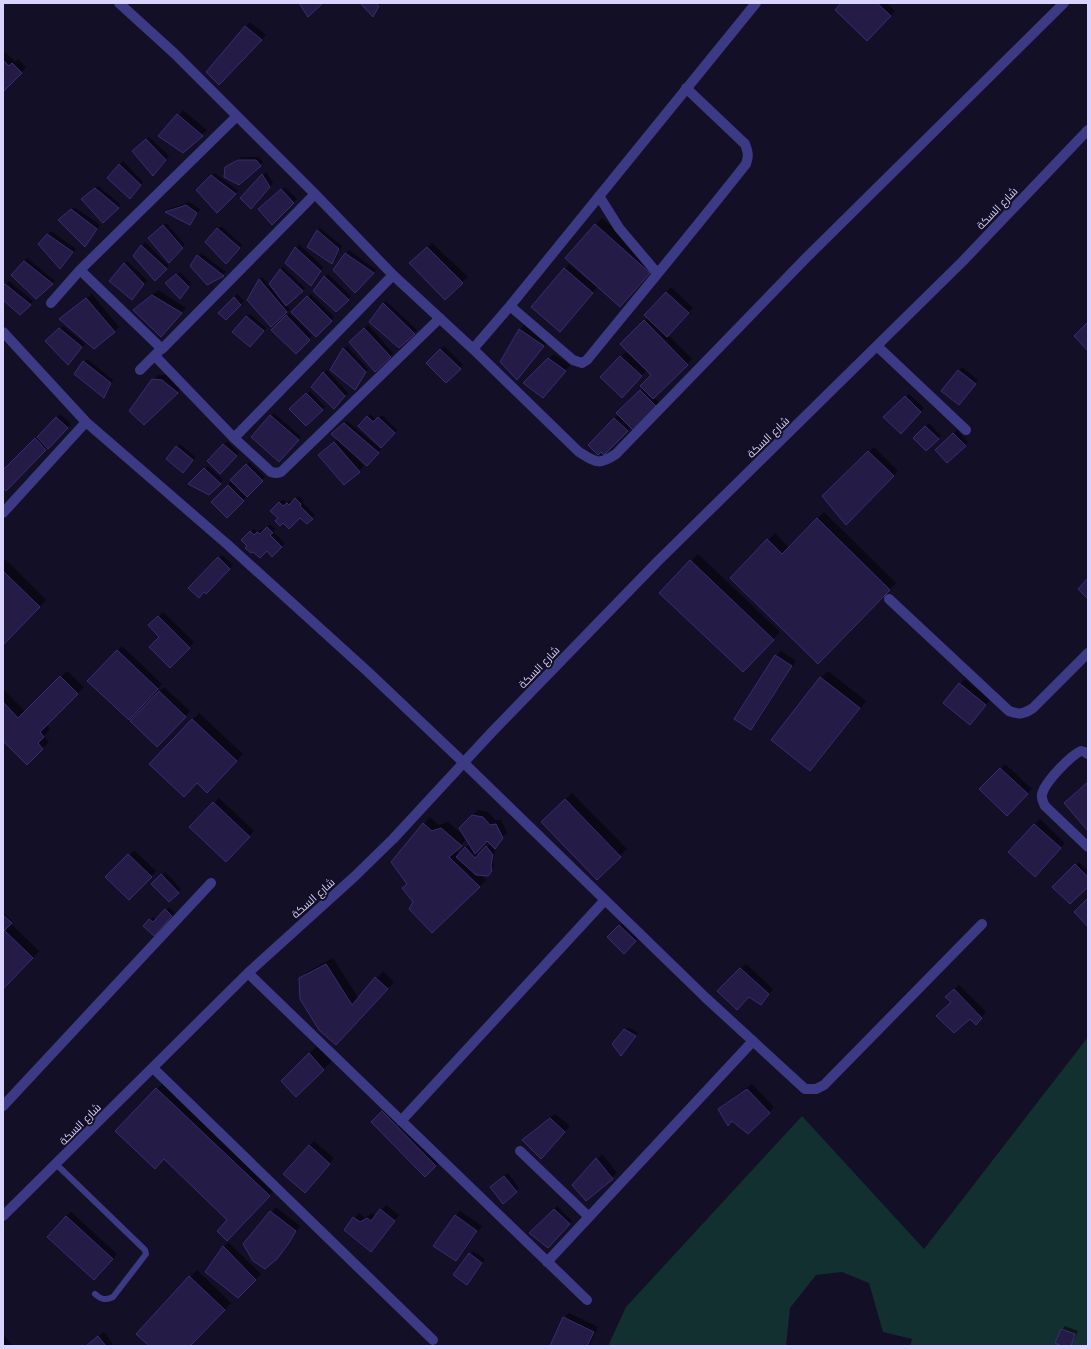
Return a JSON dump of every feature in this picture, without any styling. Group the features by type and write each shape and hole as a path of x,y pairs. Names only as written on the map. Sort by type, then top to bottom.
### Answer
{"street":[{"path":"119,3 175,54 315,194 393,275 473,349 579,452 593,461 605,461 616,454 806,258 1064,3"},
{"path":"473,349 510,306 756,3"},
{"path":"510,306 573,360 582,363 587,360 657,273 708,213 746,164 749,157 745,144 686,88"},
{"path":"51,303 80,270 237,116"},
{"name":"شارع السكة","path":"3,1216 248,973 354,877 393,839 492,732 658,561 962,262 1088,130"},
{"path":"140,370 315,194"},
{"path":"599,196 619,228 657,273"},
{"path":"80,270 158,352 234,438 271,472 276,473 281,472 440,318"},
{"path":"234,438 393,275"},
{"path":"3,332 86,422 228,544 367,671 706,998 805,1089 816,1089 824,1085 982,924"},
{"path":"877,346 966,430"},
{"path":"4,509 86,422"},
{"path":"888,598 1009,711 1016,714 1024,714 1033,708 1088,653"},
{"path":"1088,754 1081,751 1067,760 1046,786 1041,796 1045,806 1088,847"},
{"path":"3,1106 211,883"},
{"path":"401,1121 605,900"},
{"path":"248,973 587,1300"},
{"path":"547,1262 753,1041"},
{"path":"152,1068 433,1340"},
{"path":"520,1151 589,1217"}],"lane":[{"path":"56,1164 145,1250 146,1254 113,1297 108,1300 101,1299 95,1294"}],"green space":[{"path":"1088,1037 1088,1346 910,1346 912,1339 883,1332 869,1283 842,1272 816,1275 790,1308 786,1346 608,1346 626,1307 802,1116 924,1249"}],"building":[{"path":"299,3 323,3 308,17"},
{"path":"360,3 376,3 379,6 373,17"},
{"path":"841,3 877,3 891,16 867,41 835,10"},
{"path":"245,26 262,40 219,85 206,72"},
{"path":"3,60 9,66 12,63 22,73 3,92"},
{"path":"177,114 203,136 183,153 158,136"},
{"path":"146,139 166,160 153,176 132,151"},
{"path":"238,160 256,160 261,166 239,185 224,177 225,167"},
{"path":"119,164 141,185 130,199 107,178"},
{"path":"262,174 270,187 251,209 240,198"},
{"path":"211,175 236,194 217,213 196,190"},
{"path":"95,188 119,208 103,223 81,199"},
{"path":"281,189 294,203 272,225 258,209"},
{"path":"186,205 197,213 190,225 165,212"},
{"path":"71,209 97,229 85,247 58,220"},
{"path":"595,224 650,273 620,307 565,258"},
{"path":"163,225 183,248 169,263 148,238"},
{"path":"217,228 240,248 226,264 205,242"},
{"path":"317,230 339,249 332,264 307,247"},
{"path":"47,234 73,252 60,269 38,244"},
{"path":"141,245 167,269 155,281 133,256"},
{"path":"295,247 321,271 311,286 285,263"},
{"path":"427,247 463,283 445,300 409,263"},
{"path":"345,253 374,273 355,293 333,270"},
{"path":"197,255 224,276 207,285 190,266"},
{"path":"24,261 53,284 36,299 11,275"},
{"path":"124,263 144,284 132,300 109,281"},
{"path":"564,268 593,293 560,332 531,307"},
{"path":"280,269 303,291 286,306 269,284"},
{"path":"176,274 189,287 180,299 165,283"},
{"path":"324,276 349,300 336,312 313,291"},
{"path":"259,279 287,312 271,327 247,300"},
{"path":"5,284 31,305 20,315 3,300 3,286"},
{"path":"666,292 689,313 667,337 644,315"},
{"path":"152,295 182,313 161,337 133,310"},
{"path":"307,296 332,321 316,337 291,312"},
{"path":"234,297 241,305 226,320 218,313"},
{"path":"86,298 115,332 94,349 59,319"},
{"path":"383,303 415,334 399,348 369,322"},
{"path":"286,315 310,340 296,354 271,330"},
{"path":"246,316 264,331 250,347 232,332"},
{"path":"644,320 688,365 653,399 640,386 651,375 620,344"},
{"path":"1088,322 1088,351 1074,336"},
{"path":"59,328 82,347 68,365 45,341"},
{"path":"364,328 391,357 375,372 349,342"},
{"path":"519,329 544,346 517,380 500,362"},
{"path":"343,348 366,372 355,390 330,370"},
{"path":"440,349 461,369 446,383 426,363"},
{"path":"620,356 642,376 622,398 600,377"},
{"path":"548,358 566,371 543,398 523,383"},
{"path":"83,361 111,383 104,398 74,374"},
{"path":"958,370 976,384 959,405 941,391"},
{"path":"323,372 345,396 334,409 311,387"},
{"path":"152,379 162,380 178,393 144,425 129,411"},
{"path":"640,390 656,406 633,430 616,413"},
{"path":"306,393 323,410 306,426 289,409"},
{"path":"905,396 921,412 901,434 883,417"},
{"path":"270,415 299,440 279,462 251,437"},
{"path":"367,416 373,422 378,417 395,433 381,448 358,426"},
{"path":"56,417 68,428 48,449 37,437"},
{"path":"614,418 628,431 604,455 601,452 598,455 588,445"},
{"path":"344,423 379,453 367,466 331,434"},
{"path":"925,426 939,439 926,451 913,438"},
{"path":"953,433 966,446 947,463 935,450"},
{"path":"35,438 46,450 6,491 3,488 3,470"},
{"path":"334,442 360,472 344,485 318,455"},
{"path":"223,444 237,456 220,474 207,461"},
{"path":"176,446 193,460 183,473 166,459"},
{"path":"868,451 894,476 846,525 822,496"},
{"path":"246,464 263,481 247,497 230,480"},
{"path":"204,468 221,484 209,495 188,484"},
{"path":"228,485 244,501 227,518 211,502"},
{"path":"295,498 301,504 300,506 313,519 307,524 300,518 289,529 283,523 280,526 275,521 278,518 270,511 279,502 283,506 287,503 289,505"},
{"path":"817,518 890,590 818,664 730,578 767,539 782,554"},
{"path":"267,527 273,533 270,535 282,547 272,557 267,551 260,558 245,548 247,546 241,540 250,531 254,535 257,532 260,534"},
{"path":"218,557 230,569 206,594 204,592 199,598 188,588"},
{"path":"690,560 774,640 743,672 659,593"},
{"path":"3,571 40,607 3,645"},
{"path":"1088,578 1088,599 1078,589"},
{"path":"158,616 190,648 170,668 149,647 159,637 148,625"},
{"path":"117,650 158,689 129,720 87,681"},
{"path":"775,655 792,666 751,730 734,719"},
{"path":"60,676 78,694 40,732 44,737 38,743 43,749 27,765 3,741 3,702 18,718"},
{"path":"820,677 860,708 810,771 771,740"},
{"path":"959,683 986,705 970,725 943,703"},
{"path":"159,691 186,717 157,747 130,721"},
{"path":"192,719 237,761 207,793 197,783 184,797 149,764"},
{"path":"1000,768 1028,794 1007,816 979,789"},
{"path":"1088,782 1088,831 1064,803"},
{"path":"565,799 621,857 597,880 541,822"},
{"path":"213,802 250,837 226,862 189,827"},
{"path":"472,815 483,817 490,825 496,824 503,838 495,849 487,841 475,854 459,828"},
{"path":"423,823 432,831 441,828 462,846 449,857 480,887 432,933 409,909 413,902 402,888 407,884 391,862"},
{"path":"1034,824 1061,848 1035,877 1008,852"},
{"path":"486,846 493,855 491,865 492,871 488,876 476,875 456,857 465,847 475,858"},
{"path":"128,854 152,877 129,900 105,877"},
{"path":"1075,864 1088,877 1088,887 1070,904 1052,887"},
{"path":"161,874 179,893 169,902 151,884"},
{"path":"1088,898 1088,927 1074,912"},
{"path":"165,909 172,916 154,936 143,926 149,919 153,922"},
{"path":"3,915 12,923 5,930 3,928"},
{"path":"619,925 636,941 624,954 607,937"},
{"path":"3,929 33,958 3,989"},
{"path":"326,964 352,1005 375,977 388,989 336,1045 319,1030 300,999 299,978"},
{"path":"740,968 769,994 761,1005 749,997 737,1010 717,991"},
{"path":"954,989 982,1018 976,1025 970,1019 954,1033 936,1016 951,1002 945,997"},
{"path":"624,1029 636,1036 621,1056 612,1044"},
{"path":"309,1053 324,1070 296,1097 281,1081"},
{"path":"156,1088 270,1196 227,1241 217,1231 227,1220 164,1159 155,1169 115,1131"},
{"path":"747,1089 770,1113 748,1134 732,1121 728,1126 718,1109"},
{"path":"382,1111 436,1166 425,1177 371,1122"},
{"path":"550,1118 565,1132 541,1159 522,1140"},
{"path":"309,1145 330,1164 305,1193 283,1174"},
{"path":"596,1158 613,1179 586,1201 572,1185"},
{"path":"504,1176 517,1192 503,1204 490,1187"},
{"path":"380,1209 395,1221 371,1252 344,1230 353,1217 360,1222 367,1218 371,1221"},
{"path":"554,1209 570,1224 548,1248 529,1233"},
{"path":"270,1211 296,1231 277,1259 265,1269 253,1261 243,1244"},
{"path":"455,1215 477,1231 456,1261 433,1246"},
{"path":"66,1216 113,1259 94,1280 47,1237"},
{"path":"223,1246 256,1280 238,1298 205,1272"},
{"path":"469,1253 482,1263 467,1285 453,1275"},
{"path":"189,1276 225,1310 190,1346 149,1346 136,1334"},
{"path":"563,1317 594,1332 587,1346 550,1346"},
{"path":"1061,1329 1075,1334 1071,1346 1062,1346 1055,1343"},
{"path":"98,1336 106,1346 86,1346"}]}
